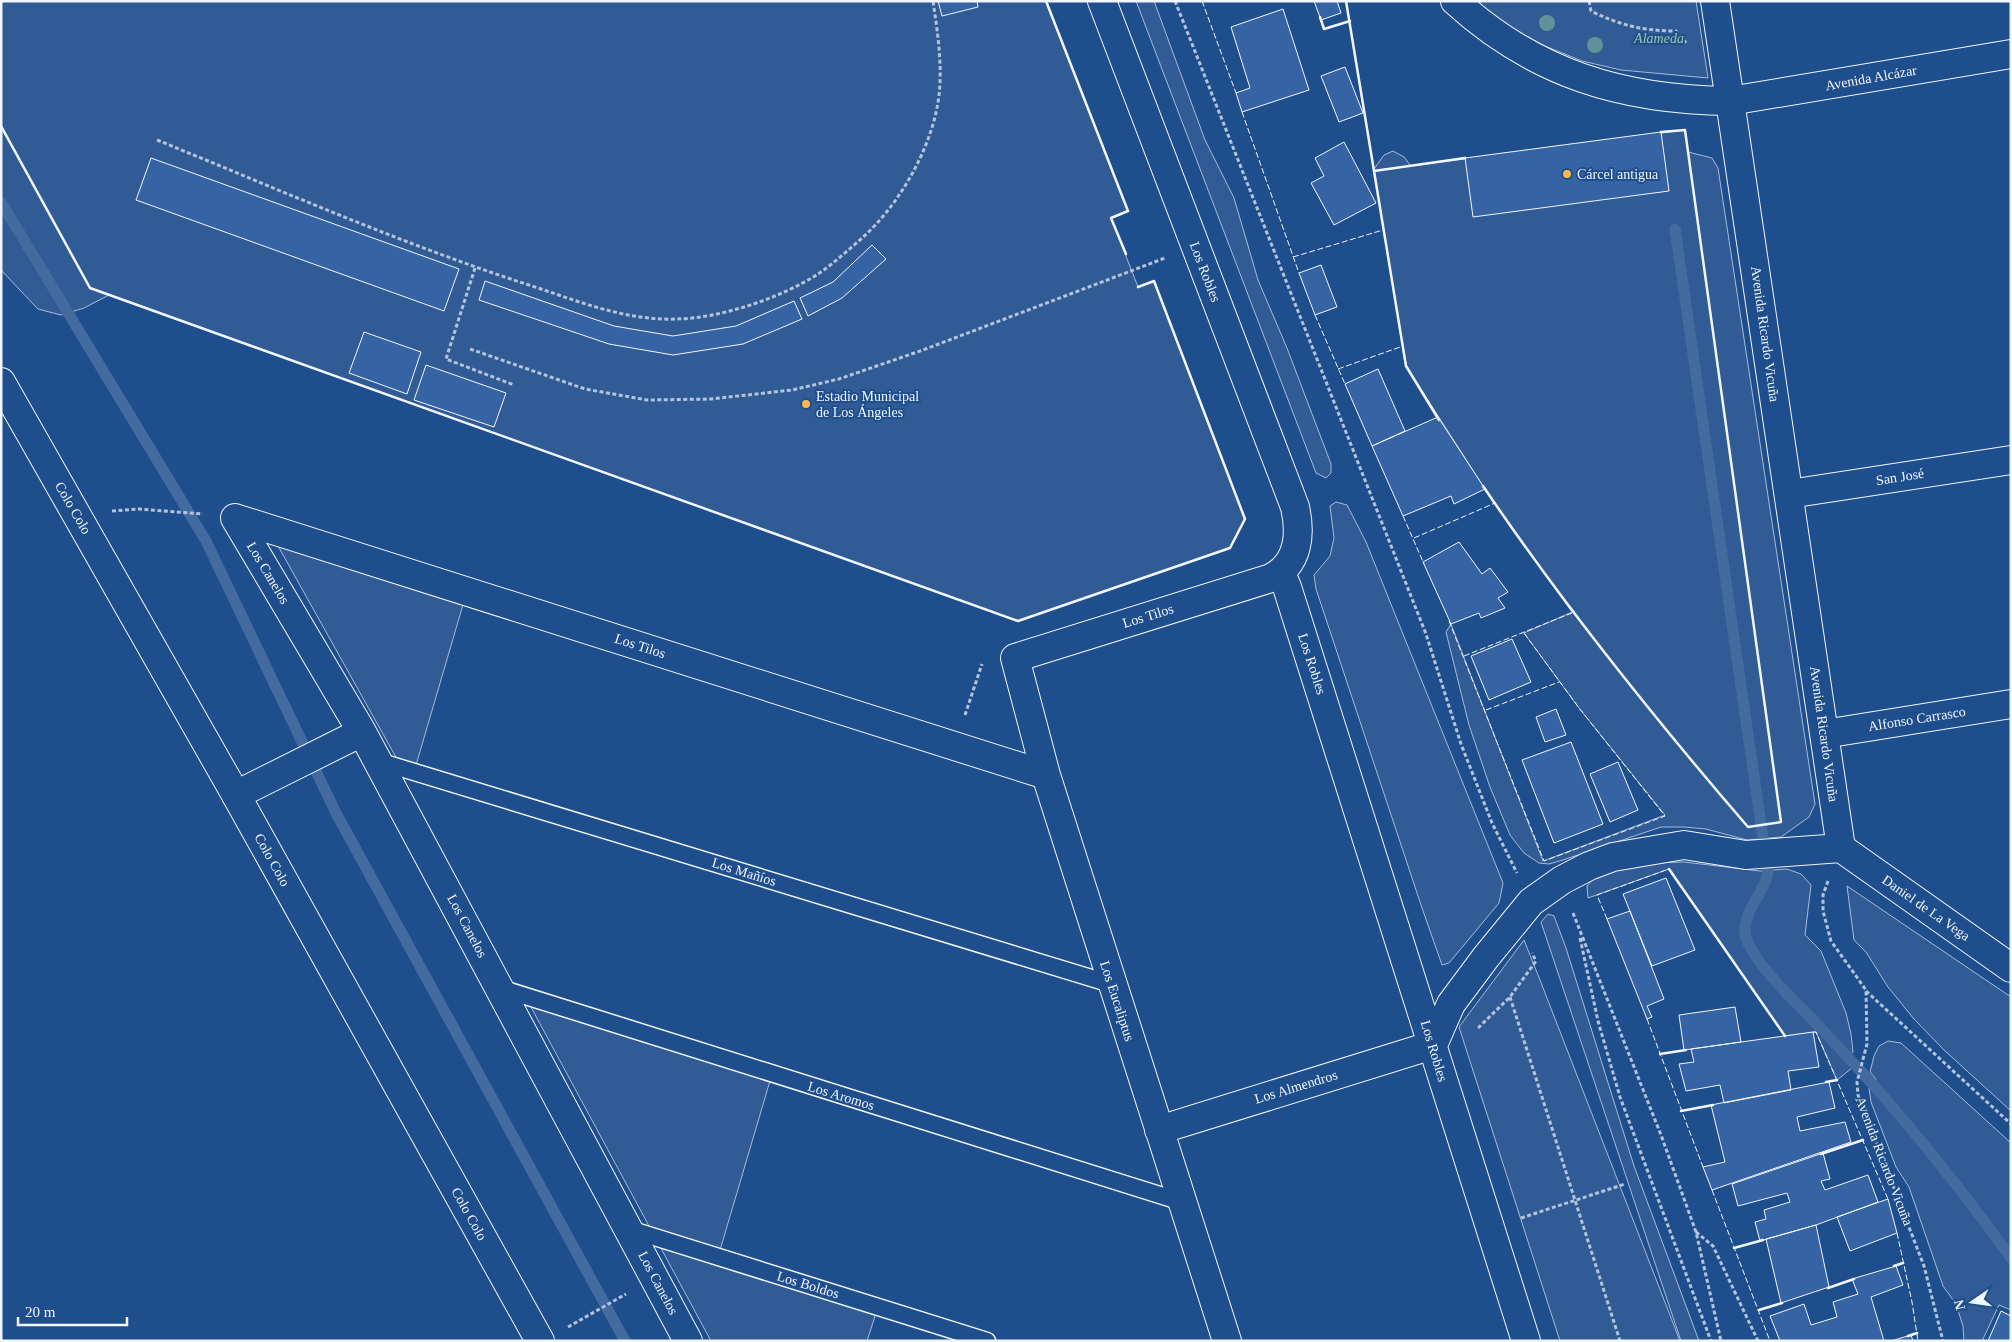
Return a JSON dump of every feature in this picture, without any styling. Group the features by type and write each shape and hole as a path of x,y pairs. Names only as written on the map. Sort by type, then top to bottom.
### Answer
{"street":[{"name":"Los Robles","path":"1102,1 1295,507 1300,533 1290,561 1281,573 1526,1341"},
{"path":"1454,1 1488,29 1514,46 1549,66 1590,82 1634,92 1698,101 1730,101"},
{"name":"Avenida Ricardo Vicuña","path":"1715,1 1841,848"},
{"name":"Avenida Alcázar","path":"1730,101 2011,54"},
{"name":"Colo Colo","path":"1,382 236,795 540,1341"},
{"name":"San José","path":"1789,494 2011,460"},
{"name":"Los Tilos","path":"235,518 1046,775"},
{"name":"Los Canelos","path":"235,518 378,761 688,1341"},
{"name":"Los Tilos","path":"1016,658 1281,573"},
{"name":"Los Eucaliptus","path":"1016,658 1046,775 1111,984 1227,1341"},
{"name":"Alfonso Carrasco","path":"1824,734 2011,704"},
{"path":"236,795 362,732"},
{"path":"1433,1045 1452,1004 1486,957 1531,902 1562,880 1613,857 1684,845 1765,854 1841,848"},
{"name":"Daniel de La Vega","path":"1841,848 2011,968"},
{"name":"Los Almendros","path":"1159,1130 1433,1045"}],"lane":[{"name":"Los Mañíos","path":"378,761 1111,984"},
{"name":"Los Aromos","path":"500,988 1182,1202"},
{"name":"Los Boldos","path":"629,1229 987,1341"}],"path":[{"path":"156,140 475,268 621,315 654,319 681,319 745,306 781,293 817,274 875,225 903,192 920,157 933,121 940,84 939,41 933,1"},
{"path":"1175,1 1426,634 1460,744 1492,823 1531,902"},
{"path":"1589,1 1591,11 1628,27 1652,31 1676,31 1685,41 1687,50"},
{"path":"470,349 585,389 647,400 711,399 783,391 839,379 914,354 1147,265"},
{"path":"475,268 446,359 514,385"},
{"path":"139,509 205,515"},
{"path":"1841,848 1823,895 1823,911 1831,941 1866,990 2011,1124"},
{"path":"1562,880 1579,929 1658,1127 1696,1232 1721,1341"},
{"path":"1579,929 1598,1021 1620,1097 1711,1341"},
{"name":"Avenida Ricardo Vicuña","path":"1866,990 1866,1044 1860,1076 1857,1082 1858,1095 1924,1266 1943,1341"},
{"path":"1510,997 1620,1341"},
{"path":"1490,1228 1625,1184"},
{"path":"1696,1232 1713,1246 1758,1341"},
{"path":"584,1318 625,1294"}],"shaded area":[{"name":"Estadio Municipal de Los Ángeles","path":"1,1 1046,1 1128,211 1111,218 1138,287 1154,281 1245,519 1230,548 1018,621 109,295 84,308 61,315 38,309 1,270"},
{"path":"1136,1 1154,1 1205,140 1234,198 1258,280 1287,348 1331,464 1331,473 1326,478 1316,473"},
{"name":"Alameda","path":"1475,1 1696,1 1708,78 1621,70 1582,61 1545,46 1513,29"},
{"path":"1685,130 1688,152 1712,158 1718,168 1815,804 1809,817 1781,837 1747,840 1706,829 1661,827 1563,860 1549,864 1539,863 1524,853 1510,835 1490,787 1469,725 1446,632 1451,624 1543,861 1665,815 1579,708 1524,633 1572,612 1485,489 1406,366 1374,169 1384,155 1393,151 1404,157 1411,166"},
{"path":"1336,502 1347,505 1366,542 1503,883 1499,903 1449,963 1442,965 1316,589 1314,575 1330,556 1334,538 1330,506"},
{"path":"268,528 467,591 414,772 402,768"},
{"path":"1684,862 1760,871 1787,869 1801,874 1811,885 1805,935 1821,951 1846,1013 1851,1034 1853,1052 1846,1061 1852,1068 1837,1080 1816,1032 1785,1036 1669,869 1588,898 1587,886 1594,878 1609,871 1650,863"},
{"path":"1847,886 2011,997 2011,1111 1944,1050 1914,1019 1888,987 1866,952 1854,940"},
{"path":"1548,914 1554,916 1566,948 1634,1166 1699,1341 1681,1341 1541,922"},
{"path":"1524,940 1680,1341 1560,1341 1459,1027"},
{"path":"525,996 772,1074 718,1257 878,1307 867,1341 711,1341"},
{"path":"1888,1041 1901,1043 2011,1143 2011,1310 1999,1305 1982,1341 1964,1341 1963,1326 1956,1304 1943,1286 1909,1187 1896,1167 1871,1102 1869,1088 1876,1079 1870,1072 1874,1056 1879,1046"}],"building":[{"path":"938,1 977,1 978,7 942,16"},
{"path":"1314,1 1337,1 1341,13 1321,20"},
{"path":"1283,9 1309,90 1242,112 1236,93 1250,88 1231,27"},
{"path":"1345,67 1363,113 1339,122 1321,76"},
{"name":"Cárcel antigua","path":"1661,132 1669,191 1473,217 1465,158"},
{"path":"1344,142 1376,203 1334,225 1311,183 1324,176 1315,158"},
{"path":"151,158 459,269 444,311 136,200"},
{"path":"872,245 886,259 842,298 808,316 800,298 833,282"},
{"path":"1321,265 1337,307 1315,315 1299,273"},
{"path":"485,281 614,326 673,336 736,326 794,301 802,319 743,344 673,355 609,344 479,300"},
{"path":"364,332 421,352 407,394 349,373"},
{"path":"426,365 506,393 494,427 414,400"},
{"path":"1378,369 1405,431 1372,446 1345,384"},
{"path":"1438,417 1485,489 1454,504 1451,496 1403,516 1372,446"},
{"path":"1459,542 1482,574 1490,568 1508,592 1498,598 1505,608 1481,618 1479,613 1451,624 1423,562"},
{"path":"1512,639 1531,682 1489,700 1471,656"},
{"path":"1556,709 1566,735 1545,742 1536,717"},
{"path":"1571,742 1603,824 1554,843 1522,760"},
{"path":"1618,762 1638,810 1610,822 1590,774"},
{"path":"1666,878 1695,950 1652,966 1623,894"},
{"path":"1630,911 1664,999 1647,1006 1652,1017 1647,1019 1607,919"},
{"path":"1735,1007 1741,1042 1684,1050 1679,1015"},
{"path":"1813,1032 1819,1067 1788,1071 1791,1090 1724,1103 1720,1085 1686,1091 1679,1064 1694,1062 1691,1049"},
{"path":"1829,1082 1835,1108 1797,1117 1800,1131 1845,1122 1851,1142 1712,1190 1703,1167 1725,1162 1711,1105"},
{"path":"1823,1153 1830,1179 1821,1181 1825,1190 1868,1175 1878,1202 1816,1225 1760,1241 1755,1222 1766,1219 1764,1210 1790,1202 1787,1193 1738,1206 1732,1184"},
{"path":"1888,1199 1897,1233 1850,1251 1837,1217"},
{"path":"1816,1225 1829,1287 1781,1303 1766,1239"},
{"path":"1896,1266 1903,1285 1871,1297 1884,1341 1780,1341 1770,1316 1804,1304 1811,1325 1837,1317 1833,1302 1858,1294 1852,1279"},
{"path":"2001,1311 2011,1316 2011,1341 1988,1341"},
{"path":"1911,1335 1913,1341 1891,1341"}],"waterway":[{"path":"1,202 206,541 336,813 625,1341"},
{"path":"1675,229 1768,873 1763,888 1748,916 1745,932 1747,941 1752,951 1775,981 1855,1065 1910,1127 2011,1258"}],"fence":[{"path":"1202,1 1236,93"},
{"path":"1242,112 1299,273"},
{"path":"1293,257 1383,230"},
{"path":"1315,315 1345,384"},
{"path":"1338,369 1403,346"},
{"path":"1414,538 1495,503"},
{"path":"1403,516 1424,564"},
{"path":"1464,656 1572,613"},
{"path":"1449,621 1544,861 1665,816 1579,708 1524,633"},
{"path":"1486,710 1559,682"},
{"path":"1607,919 1597,895 1669,869"},
{"path":"1647,1019 1703,1167"},
{"path":"1813,1032 1816,1032 1888,1199"},
{"path":"1712,1190 1770,1341"},
{"path":"1897,1233 1912,1302 1918,1341"}],"wall":[{"path":"1046,1 1128,211 1111,218 1126,254"},
{"path":"1346,1 1374,171"},
{"path":"1320,17 1324,29 1350,21"},
{"path":"1,126 90,288 1018,621 1230,548 1245,519 1154,281 1138,287"},
{"path":"1483,486 1545,575 1611,661 1678,745 1748,827 1781,822 1685,130 1661,132"},
{"path":"1439,420 1406,366 1374,171 1465,158"},
{"path":"1669,869 1785,1036"},
{"path":"1660,1054 1686,1050"},
{"path":"1826,1082 1837,1080"},
{"path":"1681,1111 1713,1105"},
{"path":"1821,1154 1863,1140"},
{"path":"1734,1248 1763,1240"},
{"path":"1894,1266 1903,1263"},
{"path":"1828,1288 1854,1279"},
{"path":"1759,1310 1782,1303"},
{"path":"1908,1336 1917,1333"}],"place":[{"name":"Cárcel antigua","path":"1567,174"},
{"name":"Estadio Municipal de Los Ángeles","path":"806,404"}]}
